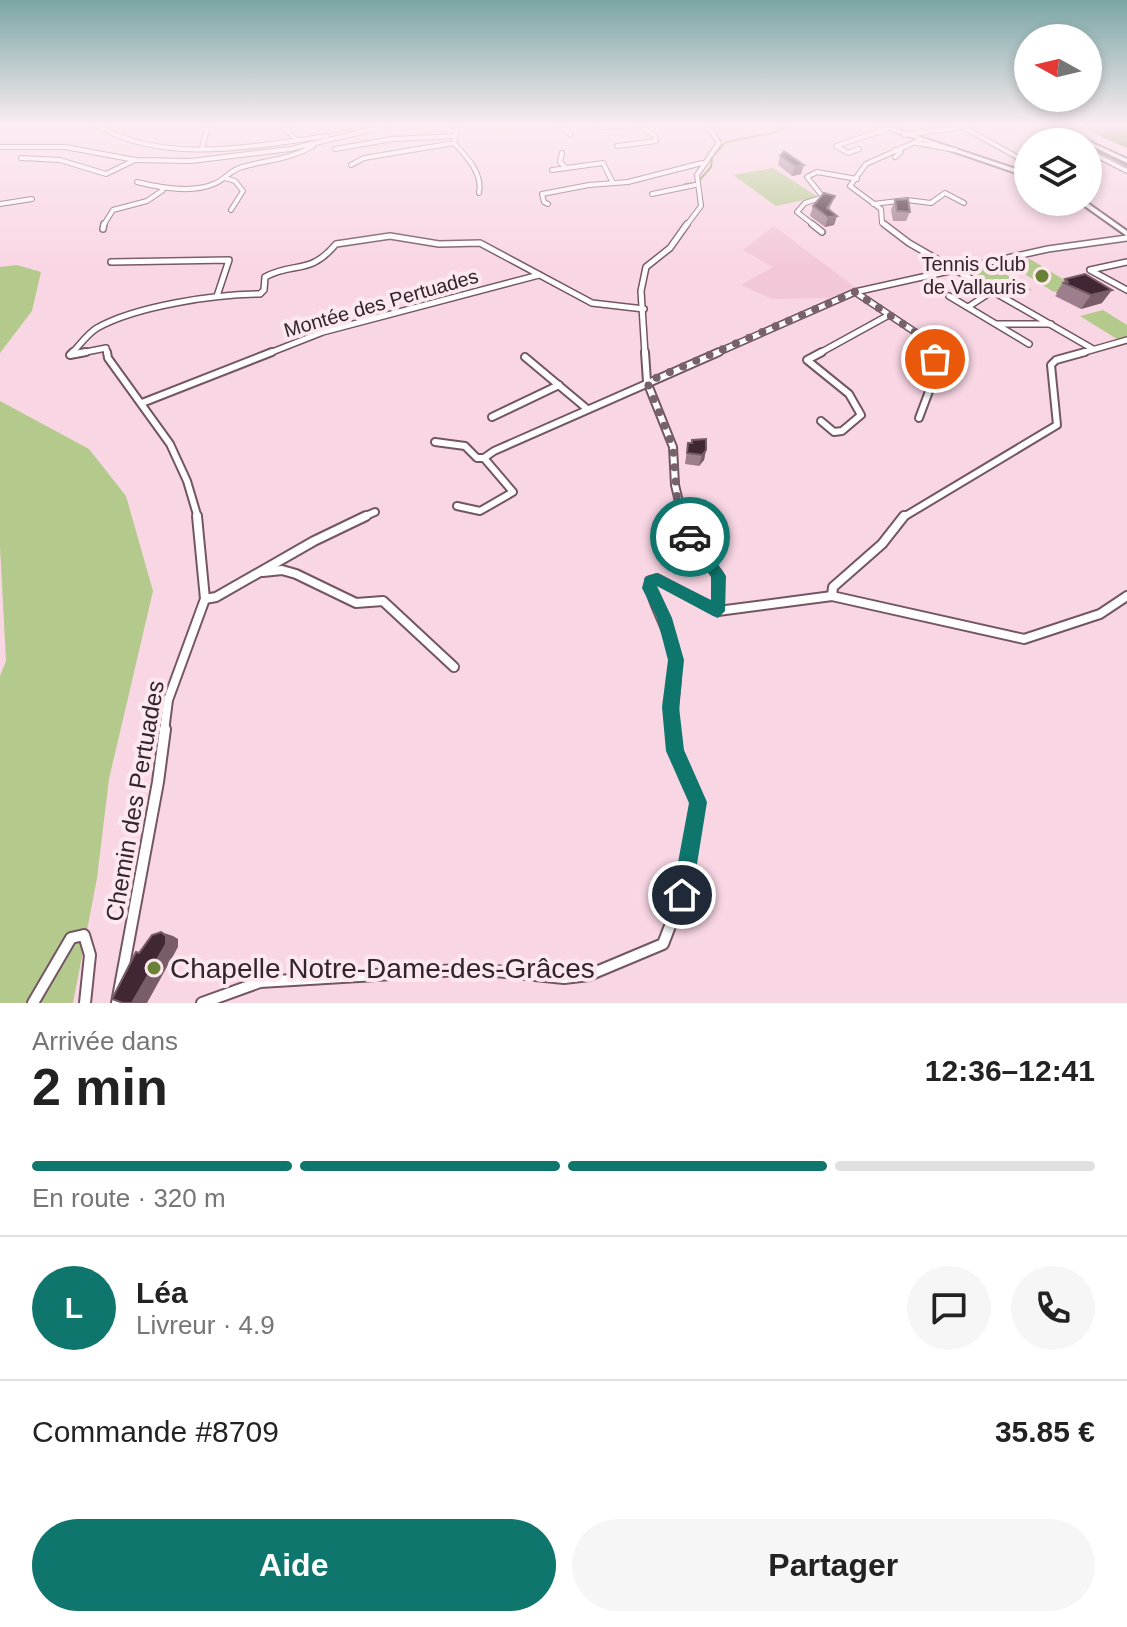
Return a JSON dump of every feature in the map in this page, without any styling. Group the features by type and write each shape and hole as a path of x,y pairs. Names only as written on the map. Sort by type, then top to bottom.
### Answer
{"main road":[{"path":"1101,216 1127,236"}],"street":[{"path":"92,173 113,173"},
{"path":"225,178 227,173"},
{"path":"476,173 481,188 479,193"},
{"path":"609,173 613,183"},
{"path":"548,204 544,202 542,194 628,182 664,173"},
{"path":"699,173 695,185 701,206 670,248 652,260 643,272 641,291 647,382 673,447 675,485 685,529 719,576 718,611"},
{"path":"822,232 797,212 805,203 823,197 806,179 814,173 857,179"},
{"path":"861,173 850,186 851,189 884,213 881,221 884,225 991,292 1093,349"},
{"path":"137,182 163,190 211,184 225,178 235,181 243,191 231,210"},
{"path":"652,194 695,185"},
{"path":"103,229 107,214 114,208 146,202 163,190"},
{"path":"873,204 907,200 931,203 945,193 964,203"},
{"path":"0,204 32,199"},
{"name":"Chemin des Pertuades","path":"117,1003 158,782 168,700 205,599 200,526 195,504 170,444 108,358 106,348 70,355 102,325 217,296 260,294 264,290 265,277 270,274 311,266 326,256 336,244 380,236 439,244 480,243 592,303 644,309"},
{"path":"435,442 465,446 477,458 484,458 586,408 855,292 1048,249 1127,236"},
{"path":"111,262 229,260 217,296"},
{"path":"1127,262 1090,270 1127,290"},
{"name":"Montée des Pertuades","path":"142,403 323,332 541,275"},
{"path":"855,292 918,334 937,351 931,386 919,418"},
{"path":"968,307 991,292"},
{"path":"949,296 1029,344"},
{"path":"821,421 834,432 842,431 861,415 841,384 813,368 807,360 887,316"},
{"path":"996,324 1051,324"},
{"path":"832,596 833,587 882,544 903,517 1057,425 1051,365 1056,360 1127,340"},
{"path":"525,357 586,408"},
{"path":"492,417 559,385"},
{"path":"457,506 480,511 513,492 484,458"},
{"path":"205,599 216,597 314,541 375,512"},
{"path":"263,572 282,570 296,574 356,603 383,601 454,667"},
{"path":"202,1003 260,982 382,973 475,969 564,978 589,975 663,944 682,895 698,802 675,751 671,707 676,660 664,618 649,588 650,581 657,579 718,611 832,596 1024,639 1100,614 1127,596"},
{"path":"33,1003 71,938 84,935 90,955 85,1003"}],"shaded area":[{"path":"780,173 818,197 776,206 733,175"},
{"path":"774,226 856,288 830,298 772,299 741,285 773,267 743,250"},
{"name":"Tennis Club de Vallauris","path":"1030,259 1076,287 1054,292 1008,264"},
{"path":"17,265 41,272 32,311 0,353 0,267"},
{"path":"991,266 1032,290 1006,297 966,271"},
{"path":"1103,310 1127,325 1127,337 1117,339 1080,316"},
{"path":"0,401 89,449 126,496 153,591 109,779 97,878 73,1003 0,1003 0,676 6,661 0,547"}],"building":[{"path":"824,193 835,196 827,208 837,216 828,217 813,206"},
{"path":"908,199 910,212 897,211 895,200"},
{"path":"1085,274 1112,290 1091,295 1064,283 1068,282 1065,279"},
{"path":"706,439 706,450 702,455 687,453 688,443 692,440"},
{"path":"161,932 166,936 166,944 132,1003 112,999 136,952 139,953 152,935"}],"waterway":[{"path":"697,183 706,173"},
{"path":"685,184 693,183"}],"way so far":[{"path":"690,537 677,498 673,447 647,382 855,292 930,342 937,351 935,359"}],"place":[{"name":"Tennis Club de Vallauris","path":"1042,276"},
{"name":"Chapelle Notre-Dame-des-Grâces","path":"154,968"}],"route":[{"path":"682,895 698,802 675,751 671,707 676,660 664,618 649,588 650,581 657,579 718,611 719,576 690,537"}]}
